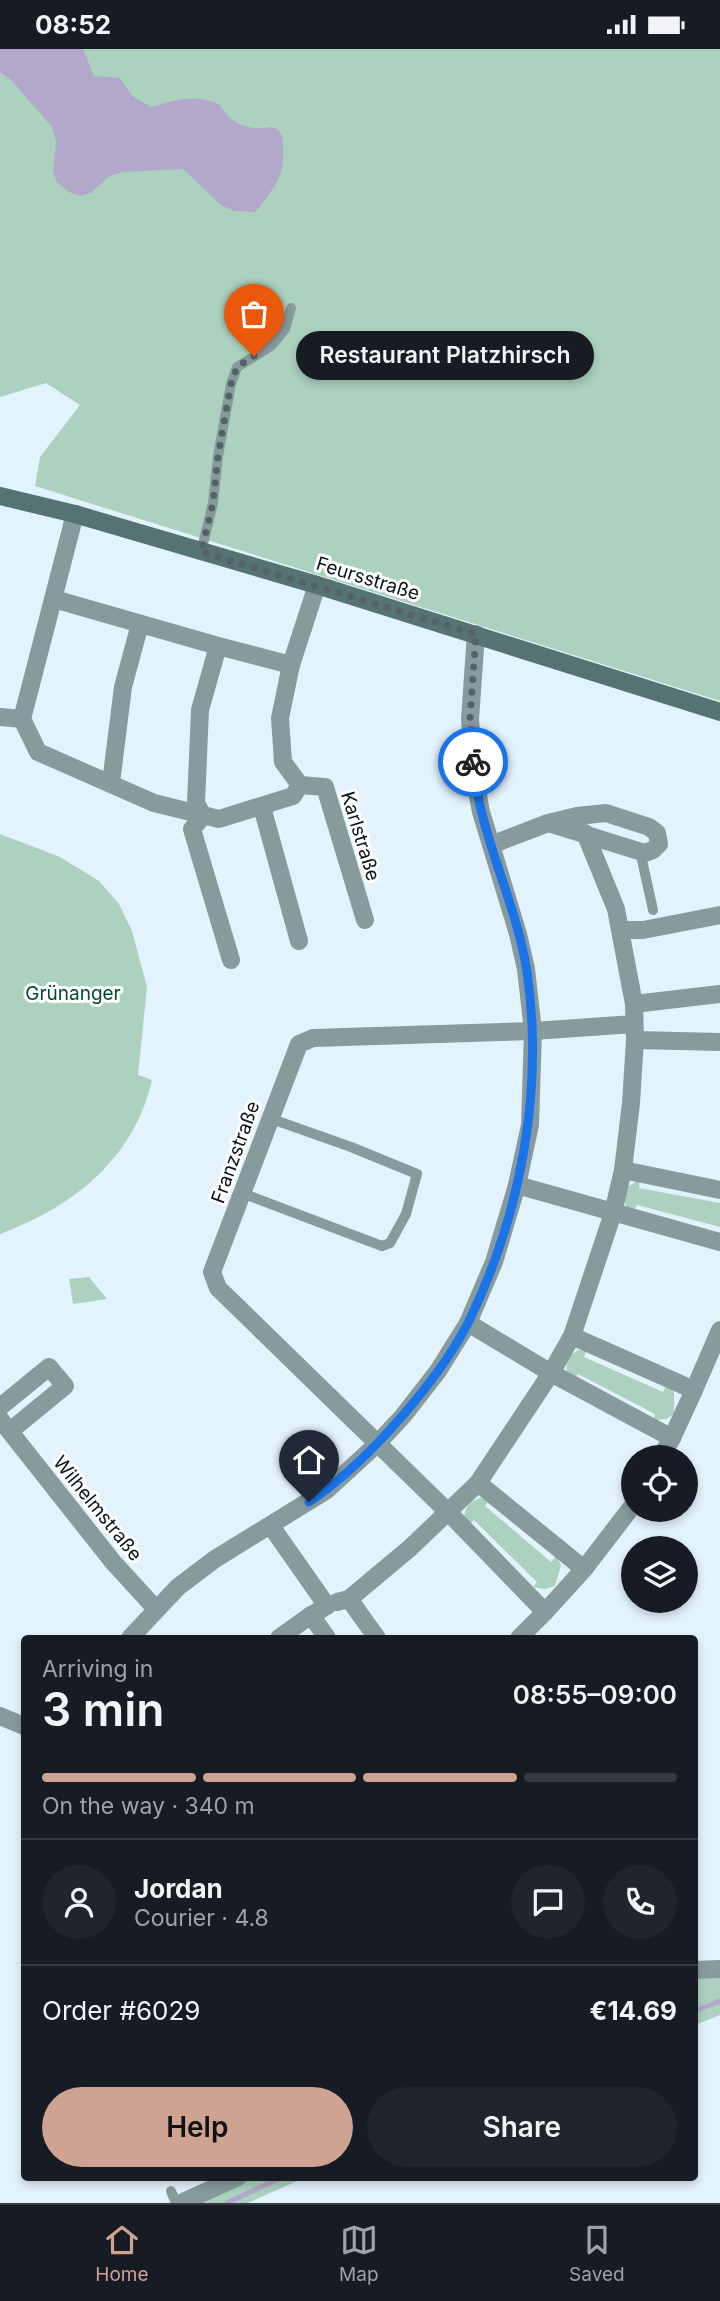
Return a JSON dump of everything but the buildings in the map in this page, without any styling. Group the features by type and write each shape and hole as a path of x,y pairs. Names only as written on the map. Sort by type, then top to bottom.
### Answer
{"street":[{"name":"Feursstraße","path":"0,496 317,585 720,712"},
{"path":"75,515 22,719 38,752 154,803 219,818 293,796 300,785 283,762 280,718 290,666 317,585"},
{"path":"54,599 290,666"},
{"path":"111,783 123,687 140,624"},
{"path":"133,1635 178,1587 215,1559 327,1490 377,1444 438,1371 468,1323 494,1262 517,1185 530,1125 533,1031 524,957 481,812 471,745 476,634"},
{"path":"203,816 196,803 200,710 218,646"},
{"path":"0,717 22,719"},
{"name":"Karlstraße","path":"300,785 325,787 365,920"},
{"path":"261,807 299,940"},
{"path":"491,845 548,823 606,813 649,827 657,833 659,844 645,853 548,823"},
{"path":"203,816 192,828 231,960"},
{"path":"283,1635 327,1606 349,1599 449,1513 478,1483 551,1373 572,1336 613,1213 623,1170 631,1103 634,1032 634,1004 622,930 585,833"},
{"path":"622,930 643,930 720,915"},
{"path":"634,1004 720,994"},
{"name":"Franzstraße","path":"545,1612 449,1513 218,1289 212,1272 299,1044 313,1038 533,1031 634,1032 720,1042"},
{"path":"623,1170 720,1190"},
{"path":"517,1185 720,1242"},
{"path":"468,1323 551,1373 672,1438"},
{"path":"668,1445 720,1330"},
{"path":"572,1336 694,1389"},
{"name":"Wilhelmstraße","path":"0,1407 49,1367 65,1386 5,1425 113,1562 156,1609"},
{"path":"478,1483 584,1569"},
{"path":"522,1635 584,1569 621,1521"},
{"path":"271,1526 327,1606"},
{"path":"349,1599 375,1635"},
{"path":"311,1615 325,1635"},
{"path":"0,1716 21,1725"},
{"path":"698,1970 720,1969"},
{"path":"176,2199 227,2181"}],"lane":[{"path":"201,552 213,503 231,384 237,367 271,346 285,329 291,308"},
{"path":"640,851 653,910"},
{"path":"242,1193 382,1246 390,1243 407,1215 417,1174 269,1118"}],"green space":[{"path":"0,49 720,49 720,701 35,486 40,457 80,405 46,383 0,397"},
{"name":"Grünanger","path":"0,834 60,857 99,881 119,904 132,931 147,987 138,1075 152,1080 131,1134 97,1177 52,1210 0,1234"},
{"path":"640,1179 639,1188 720,1203 720,1227 637,1205 634,1211 626,1206 626,1188"},
{"path":"89,1277 107,1299 73,1304 69,1279"},
{"path":"578,1350 587,1350 584,1357 663,1392 667,1384 674,1392 674,1414 666,1419 653,1420 655,1414 578,1374 574,1379 567,1373 567,1365 568,1359"},
{"path":"481,1498 490,1500 485,1506 551,1562 556,1556 561,1565 555,1586 545,1589 533,1587 537,1582 474,1520 469,1525 464,1517 466,1509 471,1502"},
{"path":"698,1977 720,1977 720,2015 698,2024"},
{"path":"245,2181 297,2181 248,2203 196,2203"}],"shaded area":[{"path":"0,49 83,49 94,76 120,78 132,96 151,107 177,100 203,99 220,105 235,122 242,125 272,127 282,136 283,142 282,166 277,181 256,212 234,211 221,205 183,169 122,172 108,177 91,193 80,196 69,192 57,182 53,172 56,142 52,127 11,80 0,72"}],"waterway":[{"path":"698,2010 720,2001"},
{"path":"227,2203 274,2181"}],"way so far":[{"path":"254,356 237,367 231,384 213,503 201,552 476,634 470,719 473,762"}],"place":[{"name":"Restaurant Platzhirsch","path":"254,356"}],"route":[{"path":"309,1502 354,1467 377,1444 438,1371 468,1323 477,1303 494,1262 517,1185 530,1125 533,1031 530,997 518,934 481,812 473,762"}]}
